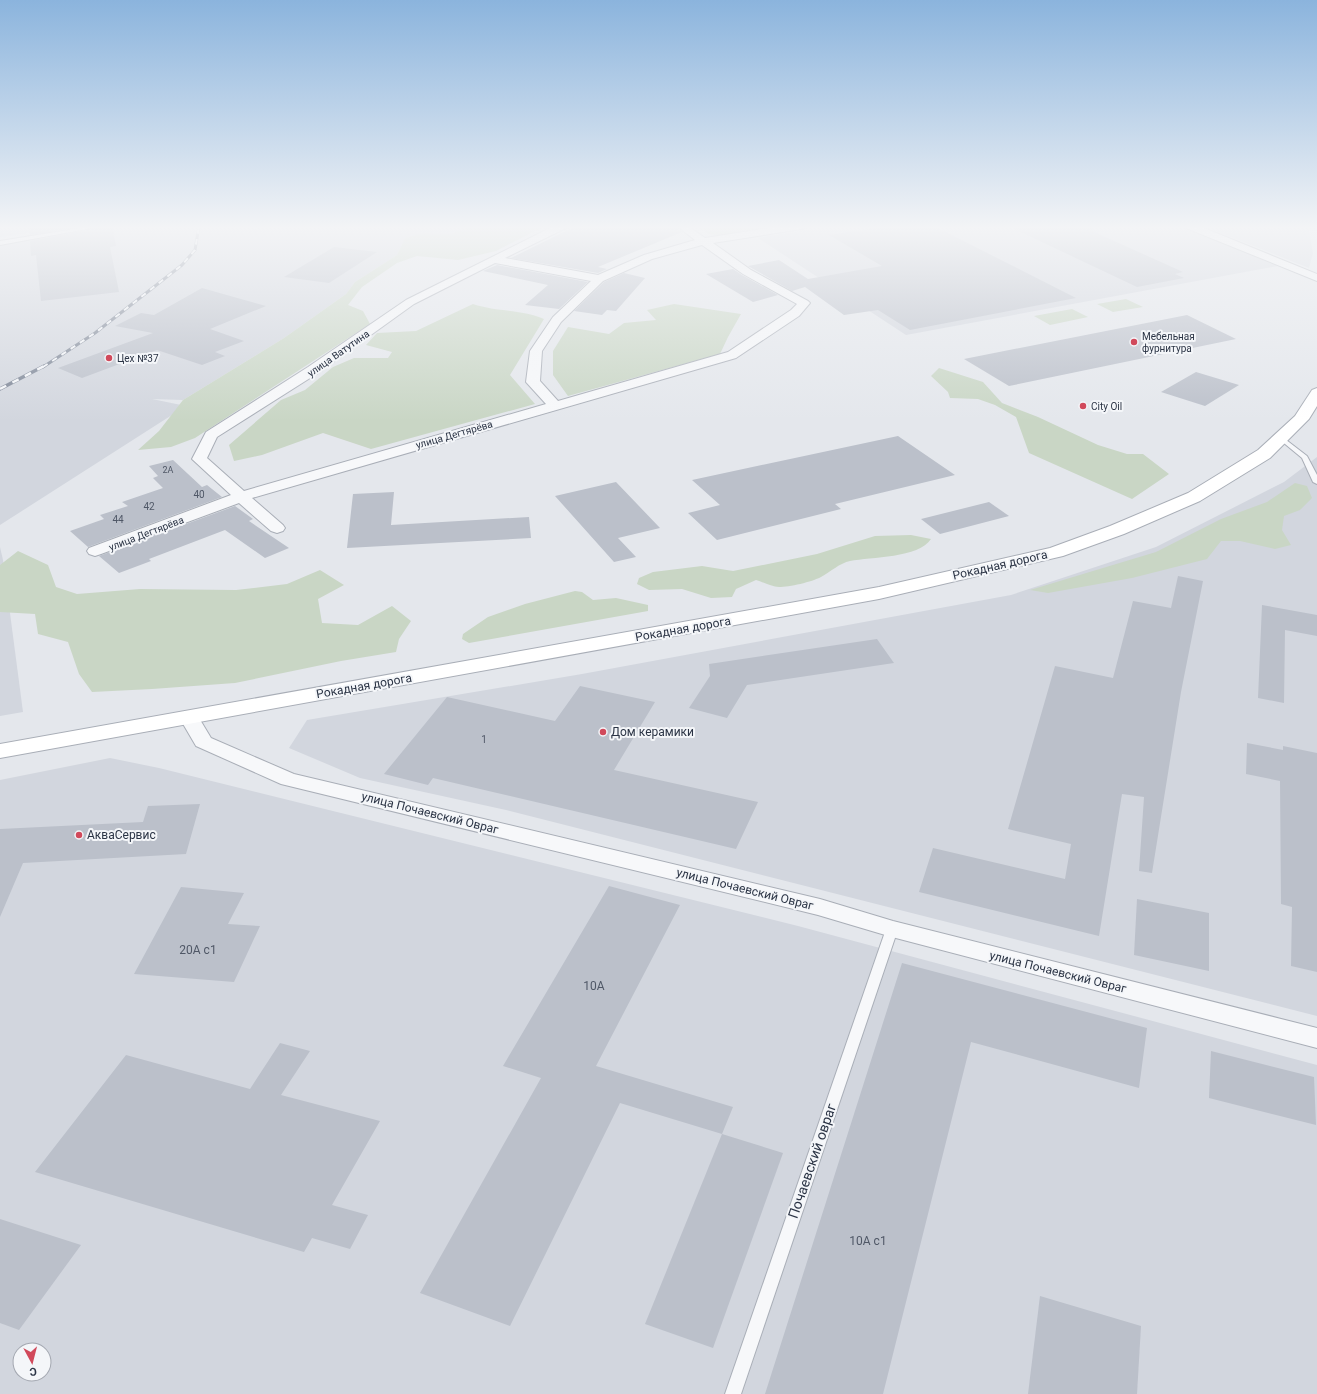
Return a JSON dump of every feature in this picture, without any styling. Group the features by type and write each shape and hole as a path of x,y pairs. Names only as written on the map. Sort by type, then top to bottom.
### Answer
{"main road":[{"name":"Рокадная дорога","path":"0,751 879,593 1056,552 1117,530 1194,497 1264,454 1301,419 1317,393"}],"street":[{"name":"улица Ватутина","path":"243,496 199,459 211,435 313,370 410,302 431,291"},
{"path":"554,405 533,382 536,351 556,320 586,291"},
{"name":"улица Дегтярёва","path":"96,552 243,496 554,405 732,355 795,313 804,303 782,291"},
{"path":"243,496 277,528"},
{"name":"улица Почаевский Овраг","path":"189,717 203,742 288,779 820,907 892,929 1317,1038"}],"lane":[{"path":"1281,438 1305,457 1317,482"},
{"name":"Почаевский овраг","path":"733,1394 892,929"}],"shaded area":[{"path":"0,291 348,291 284,338 183,400 152,399 186,406 0,525"},
{"path":"839,291 1143,291 906,335"},
{"path":"1317,457 1317,1016 506,810 360,778 289,748 307,720 582,674 1011,595 1156,547 1284,482"},
{"path":"0,547 23,712 0,716"},
{"path":"110,758 159,768 798,926 1317,1065 1317,1394 0,1394 0,780"}],"green space":[{"path":"348,291 359,291 348,305 363,311 370,324 195,438 171,447 138,450 159,431 183,400 284,338"},
{"path":"1126,299 1143,307 1113,312 1097,304"},
{"path":"473,304 544,319 510,375 535,404 371,449 323,433 262,455 234,461 229,445 281,400 305,390 333,367 354,358 388,358 392,352 366,345 377,333 416,331"},
{"path":"674,304 741,314 720,354 568,396 553,375 553,351 568,327 609,334 624,323 656,320 647,310"},
{"path":"1072,309 1088,317 1050,325 1034,316"},
{"path":"939,368 983,382 1002,403 1038,417 1098,445 1127,454 1143,454 1169,474 1132,499 1029,453 1016,417 995,405 978,399 950,398 948,392 931,376"},
{"path":"1295,483 1307,486 1312,498 1300,510 1284,516 1282,530 1291,545 1275,549 1240,541 1221,541 1207,559 1132,578 1048,593 1030,590 1156,552 1221,519 1267,502"},
{"path":"911,535 931,539 925,545 906,553 846,562 821,577 800,584 776,587 756,580 736,589 732,597 711,598 682,589 649,590 637,584 639,578 653,572 702,566 733,571 817,554 875,536"},
{"path":"18,551 48,565 56,587 77,594 140,589 236,590 287,584 320,570 344,585 318,599 322,623 358,625 392,606 411,621 399,639 396,652 341,661 235,683 92,692 79,674 68,642 38,634 35,614 0,612 0,565"},
{"path":"575,591 582,592 593,600 616,598 648,605 648,611 469,643 462,639 463,634 488,617 525,604"}],"building":[{"path":"40,291 119,292 41,301"},
{"path":"197,291 213,291 266,306 210,329 244,341 215,352 225,356 202,365 157,350 82,378 58,368 153,333 115,326 141,313 154,315"},
{"path":"541,291 578,291 559,309 525,305"},
{"path":"595,291 634,291 616,311 607,310 602,315 574,311"},
{"path":"735,291 771,291 778,295 753,302"},
{"path":"811,291 1062,291 1076,298 910,330 878,310 844,315"},
{"name":"Мебельная фурнитура","path":"1187,315 1236,339 1009,386 964,359"},
{"path":"1196,372 1239,385 1205,406 1161,392"},
{"path":"898,436 955,475 835,504 841,509 717,540 688,513 720,505 692,480"},
{"path":"173,460 202,487 207,485 222,497 88,547 70,531 104,519 100,515 128,506 122,502 163,488 153,478 158,476 149,466"},
{"path":"616,482 660,528 618,538 636,557 614,562 555,496"},
{"path":"394,492 391,525 529,517 531,538 347,548 353,494"},
{"path":"989,502 1009,516 940,534 921,519"},
{"path":"235,506 253,519 249,521 289,548 265,558 225,530 149,559 151,561 119,573 99,556"},
{"path":"1178,576 1203,581 1181,692 1152,873 1139,871 1144,797 1122,794 1099,936 919,892 933,848 1065,879 1071,844 1008,829 1055,666 1113,678 1133,601 1171,608"},
{"path":"1262,605 1317,615 1317,636 1285,630 1284,703 1258,698"},
{"path":"877,639 894,663 747,685 727,718 689,708 710,676 709,664"},
{"path":"580,686 655,702 614,770 758,802 736,849 433,778 428,785 384,774 447,697 555,721"},
{"path":"1247,743 1283,750 1283,746 1317,753 1317,972 1291,966 1292,907 1281,904 1280,781 1246,774"},
{"path":"200,804 186,854 23,863 0,917 0,829 143,822 148,806"},
{"path":"609,886 680,905 596,1066 733,1107 722,1134 620,1103 510,1326 420,1293 541,1078 503,1066"},
{"path":"181,887 244,893 228,924 260,926 234,982 134,974"},
{"path":"1137,899 1209,913 1209,971 1134,955"},
{"path":"902,963 1147,1028 1139,1088 971,1042 883,1394 765,1394"},
{"path":"280,1043 310,1051 281,1095 380,1121 332,1205 368,1215 350,1249 312,1238 304,1252 35,1172 126,1055 250,1089"},
{"path":"1211,1051 1314,1077 1316,1125 1209,1098"},
{"path":"722,1134 783,1153 713,1348 645,1324"},
{"path":"0,1219 81,1245 19,1330 0,1323"},
{"path":"1040,1296 1141,1326 1137,1394 1028,1394"}],"railway":[{"path":"43,367 95,333 149,291"},
{"path":"0,389 44,366"}],"place":[{"name":"Мебельная фурнитура","path":"1134,342"},
{"name":"Цех №37","path":"109,358"},
{"name":"City Oil","path":"1083,406"},
{"name":"Дом керамики","path":"603,732"},
{"name":"АкваСервис","path":"79,835"}]}
